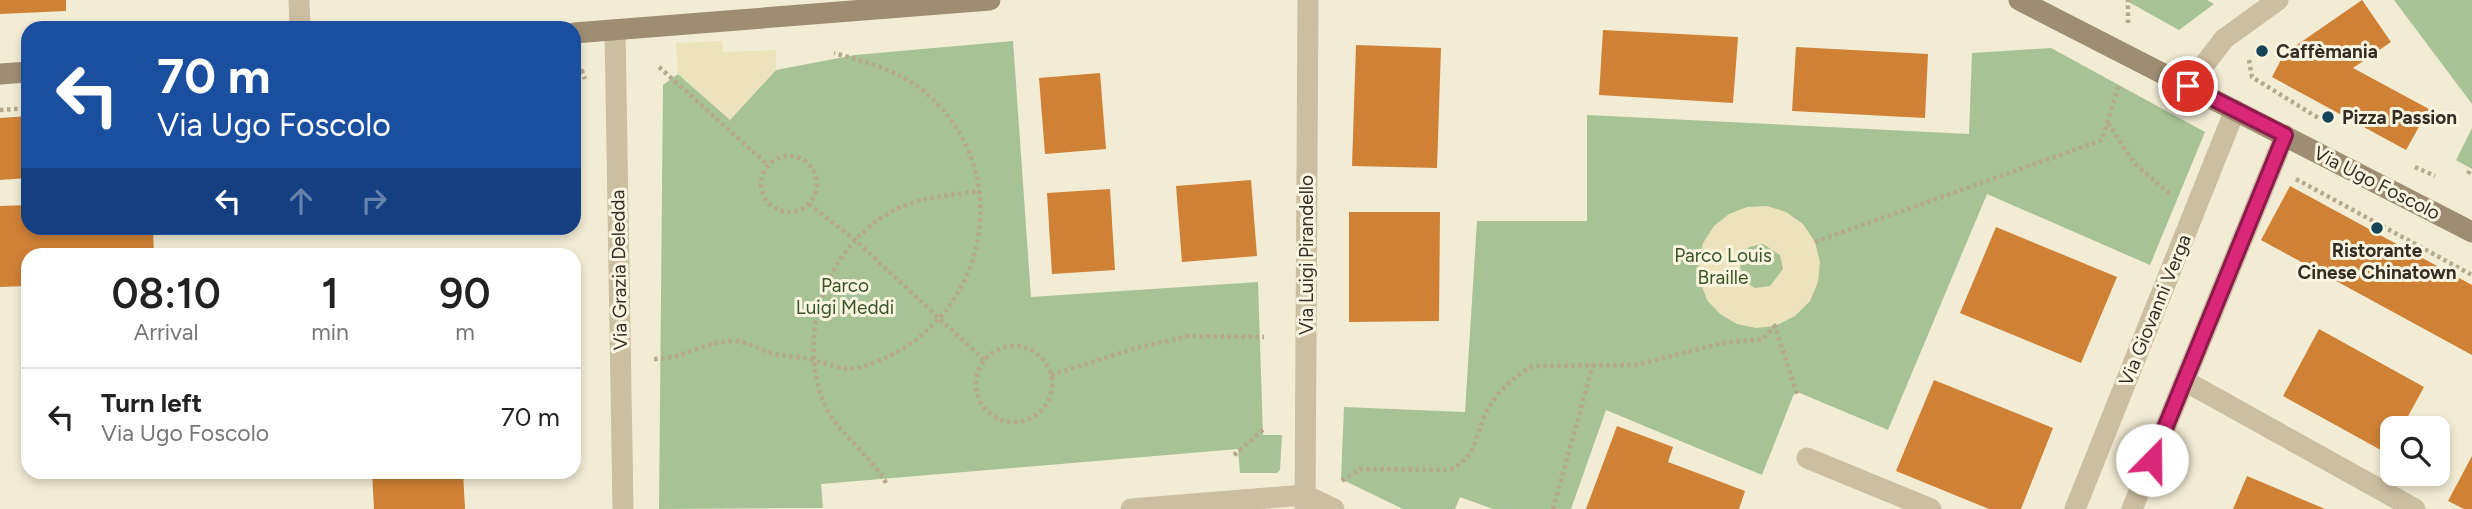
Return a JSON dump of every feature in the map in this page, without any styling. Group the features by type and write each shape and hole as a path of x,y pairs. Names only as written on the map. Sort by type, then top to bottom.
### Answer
{"street":[{"path":"299,0 300,21"},
{"path":"581,32 990,0"},
{"name":"Via Luigi Pirandello","path":"1305,502 1308,0"},
{"name":"Via Ugo Foscolo","path":"2019,0 2472,232"},
{"path":"2188,86 2224,39 2277,0"},
{"name":"Via Grazia Deledda","path":"615,30 623,509"},
{"path":"0,74 21,72"},
{"name":"Via Giovanni Verga","path":"2075,509 2235,110"},
{"path":"2132,509 2285,135"},
{"path":"2185,381 2416,509"},
{"path":"1807,458 1931,509"},
{"path":"1131,509 1305,502 1334,509"}],"path":[{"path":"1815,242 2102,140 2125,53 2128,0"},
{"path":"654,359 675,358 706,345 732,341 771,353 814,360 829,368 852,370 898,352 940,316 957,296 977,251 980,191 976,164 963,137 946,113 922,90 892,70 834,53"},
{"path":"2249,61 2252,77 2323,120"},
{"path":"659,67 768,165"},
{"path":"0,110 21,108"},
{"path":"2107,122 2136,164 2166,192 2182,200"},
{"path":"793,156 809,163 817,179 815,197 810,204 792,212 774,207 762,193 761,183 768,165 775,159 793,156"},
{"path":"2402,162 2435,176"},
{"path":"2468,174 2472,167"},
{"path":"2292,177 2472,275"},
{"path":"886,483 844,435 822,399 814,360 813,330 826,285 854,239 900,207 925,199 980,191"},
{"path":"810,204 854,239 985,360"},
{"path":"1339,484 1360,469 1449,470 1459,466 1469,458 1484,416 1495,398 1523,371 1533,366 1635,365 1723,343 1763,339 1775,326 1797,394"},
{"path":"1051,375 1133,349 1188,336 1264,337"},
{"path":"1016,346 1039,354 1051,375 1049,400 1042,411 1018,423 1005,422 984,408 975,384 985,360 993,352 1016,346"},
{"path":"1553,509 1593,365"},
{"path":"1234,455 1265,428"}],"green space":[{"path":"2125,0 2207,0 2214,4 2179,30"},
{"path":"2394,0 2472,0 2472,104"},
{"name":"Parco Luigi Meddi","path":"1013,41 1031,297 1258,282 1263,435 1282,435 1280,470 1277,473 1240,473 1238,449 821,484 823,508 659,509 663,85 678,74 730,119 776,70 855,55"},
{"name":"Parco Louis Braille","path":"2051,48 2205,132 2150,265 1987,194 1888,430 1795,391 1762,475 1606,410 1571,509 1493,509 1460,497 1455,509 1403,509 1341,479 1344,407 1465,412 1477,221 1587,221 1587,115 1969,134 1972,53"},
{"path":"2472,128 2472,169 2456,160"}],"shaded area":[{"path":"722,41 723,52 776,50 776,70 730,120 678,74 676,43"},
{"path":"1767,206 1786,212 1803,224 1815,242 1820,262 1818,282 1810,301 1795,316 1775,326 1756,328 1737,324 1720,314 1707,300 1700,281 1698,262 1703,243 1714,226 1729,214 1747,207","holes":["1763,244 1780,255 1783,269 1770,286 1755,288 1742,280 1739,258 1749,247"]}],"building":[{"path":"0,0 66,0 66,11 0,14"},
{"path":"2362,0 2391,42 2353,68 2429,109 2406,150 2272,77 2284,54"},
{"path":"1603,30 1738,37 1733,103 1599,95"},
{"path":"1356,45 1441,48 1437,168 1352,166"},
{"path":"1796,47 1928,54 1925,118 1792,111"},
{"path":"1100,73 1106,149 1045,154 1039,78"},
{"path":"21,116 21,178 0,180 0,118"},
{"path":"1251,180 1257,256 1182,262 1176,186"},
{"path":"2290,186 2472,285 2472,355 2261,240"},
{"path":"1110,189 1115,270 1052,274 1047,193"},
{"path":"21,205 21,235 153,235 154,248 21,248 21,286 0,287 0,206"},
{"path":"1349,212 1440,212 1439,321 1349,322"},
{"path":"1996,227 2117,277 2081,363 1960,313"},
{"path":"2319,329 2424,387 2408,416 2380,416 2380,450 2283,396"},
{"path":"1934,380 2053,428 2021,509 1989,509 1896,471"},
{"path":"1617,426 1673,447 1668,462 1745,491 1739,509 1586,509"},
{"path":"2472,456 2472,509 2464,509 2448,501"},
{"path":"2247,476 2325,509 2233,509"},
{"path":"372,479 463,479 465,509 374,509"}],"place":[{"name":"Caffèmania","path":"2262,51"},
{"name":"Pizza Passion","path":"2328,117"},
{"name":"Ristorante Cinese Chinatown","path":"2377,228"}],"route":[{"path":"2152,460 2285,135 2188,86"}]}
